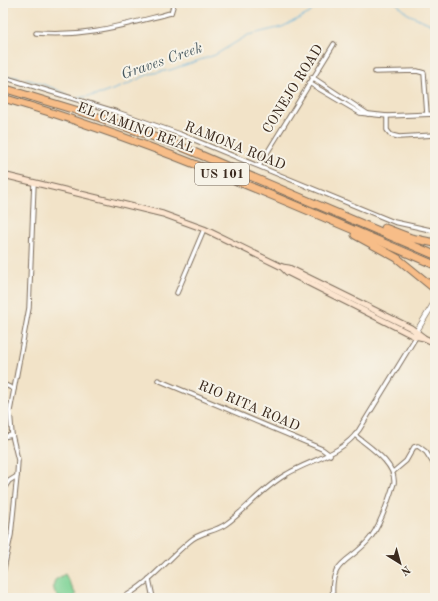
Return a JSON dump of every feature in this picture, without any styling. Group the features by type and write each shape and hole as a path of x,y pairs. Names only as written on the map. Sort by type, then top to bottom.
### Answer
{"highway":[{"name":"EL CAMINO REAL","path":"3,88 95,116 175,144 435,255"},
{"name":"EL CAMINO REAL","path":"3,98 92,125 155,147 435,265"},
{"path":"328,219 397,258 435,289"},
{"path":"361,223 435,242"}],"main road":[{"path":"3,175 163,214 204,229 282,267 287,272 306,282 435,343"}],"street":[{"path":"36,33 71,35 109,29 171,12 174,3"},
{"path":"431,3 435,6"},
{"name":"CONEJO ROAD","path":"259,166 312,77 334,44"},
{"path":"375,72 418,71 424,73 427,114"},
{"name":"RAMONA ROAD","path":"3,77 117,112 259,166 394,222 435,231"},
{"path":"312,77 369,114"},
{"path":"309,83 344,105 360,113 387,116 435,114"},
{"path":"387,116 387,130 390,135 399,137 435,135"},
{"path":"3,573 11,535 17,476 18,460 12,435 10,411 29,308 34,183"},
{"path":"177,293 204,229"},
{"path":"416,335 435,301"},
{"path":"122,598 149,579 191,540 224,525 278,479 344,447 355,435 435,306"},
{"name":"RIO RITA ROAD","path":"158,380 322,449 330,454"},
{"path":"3,384 14,389"},
{"path":"3,436 12,435"},
{"path":"333,598 333,575 338,566 365,544 374,533 393,487 393,472 387,463 355,435"},
{"path":"393,472 406,461 414,447 418,446 426,452 435,466"},
{"path":"3,490 9,481 17,476"},
{"path":"149,579 153,598"}],"green space":[{"path":"65,574 76,595 72,598 59,598 54,589 55,580"}],"waterway":[{"name":"Graves Creek","path":"78,98 101,94 126,85 149,74 170,70 215,55 248,35 282,27 310,13 317,3"},
{"name":"Graves Creek","path":"396,3 408,14 435,26"},
{"name":"Graves Creek","path":"7,77 20,78 38,83 68,95"}]}
